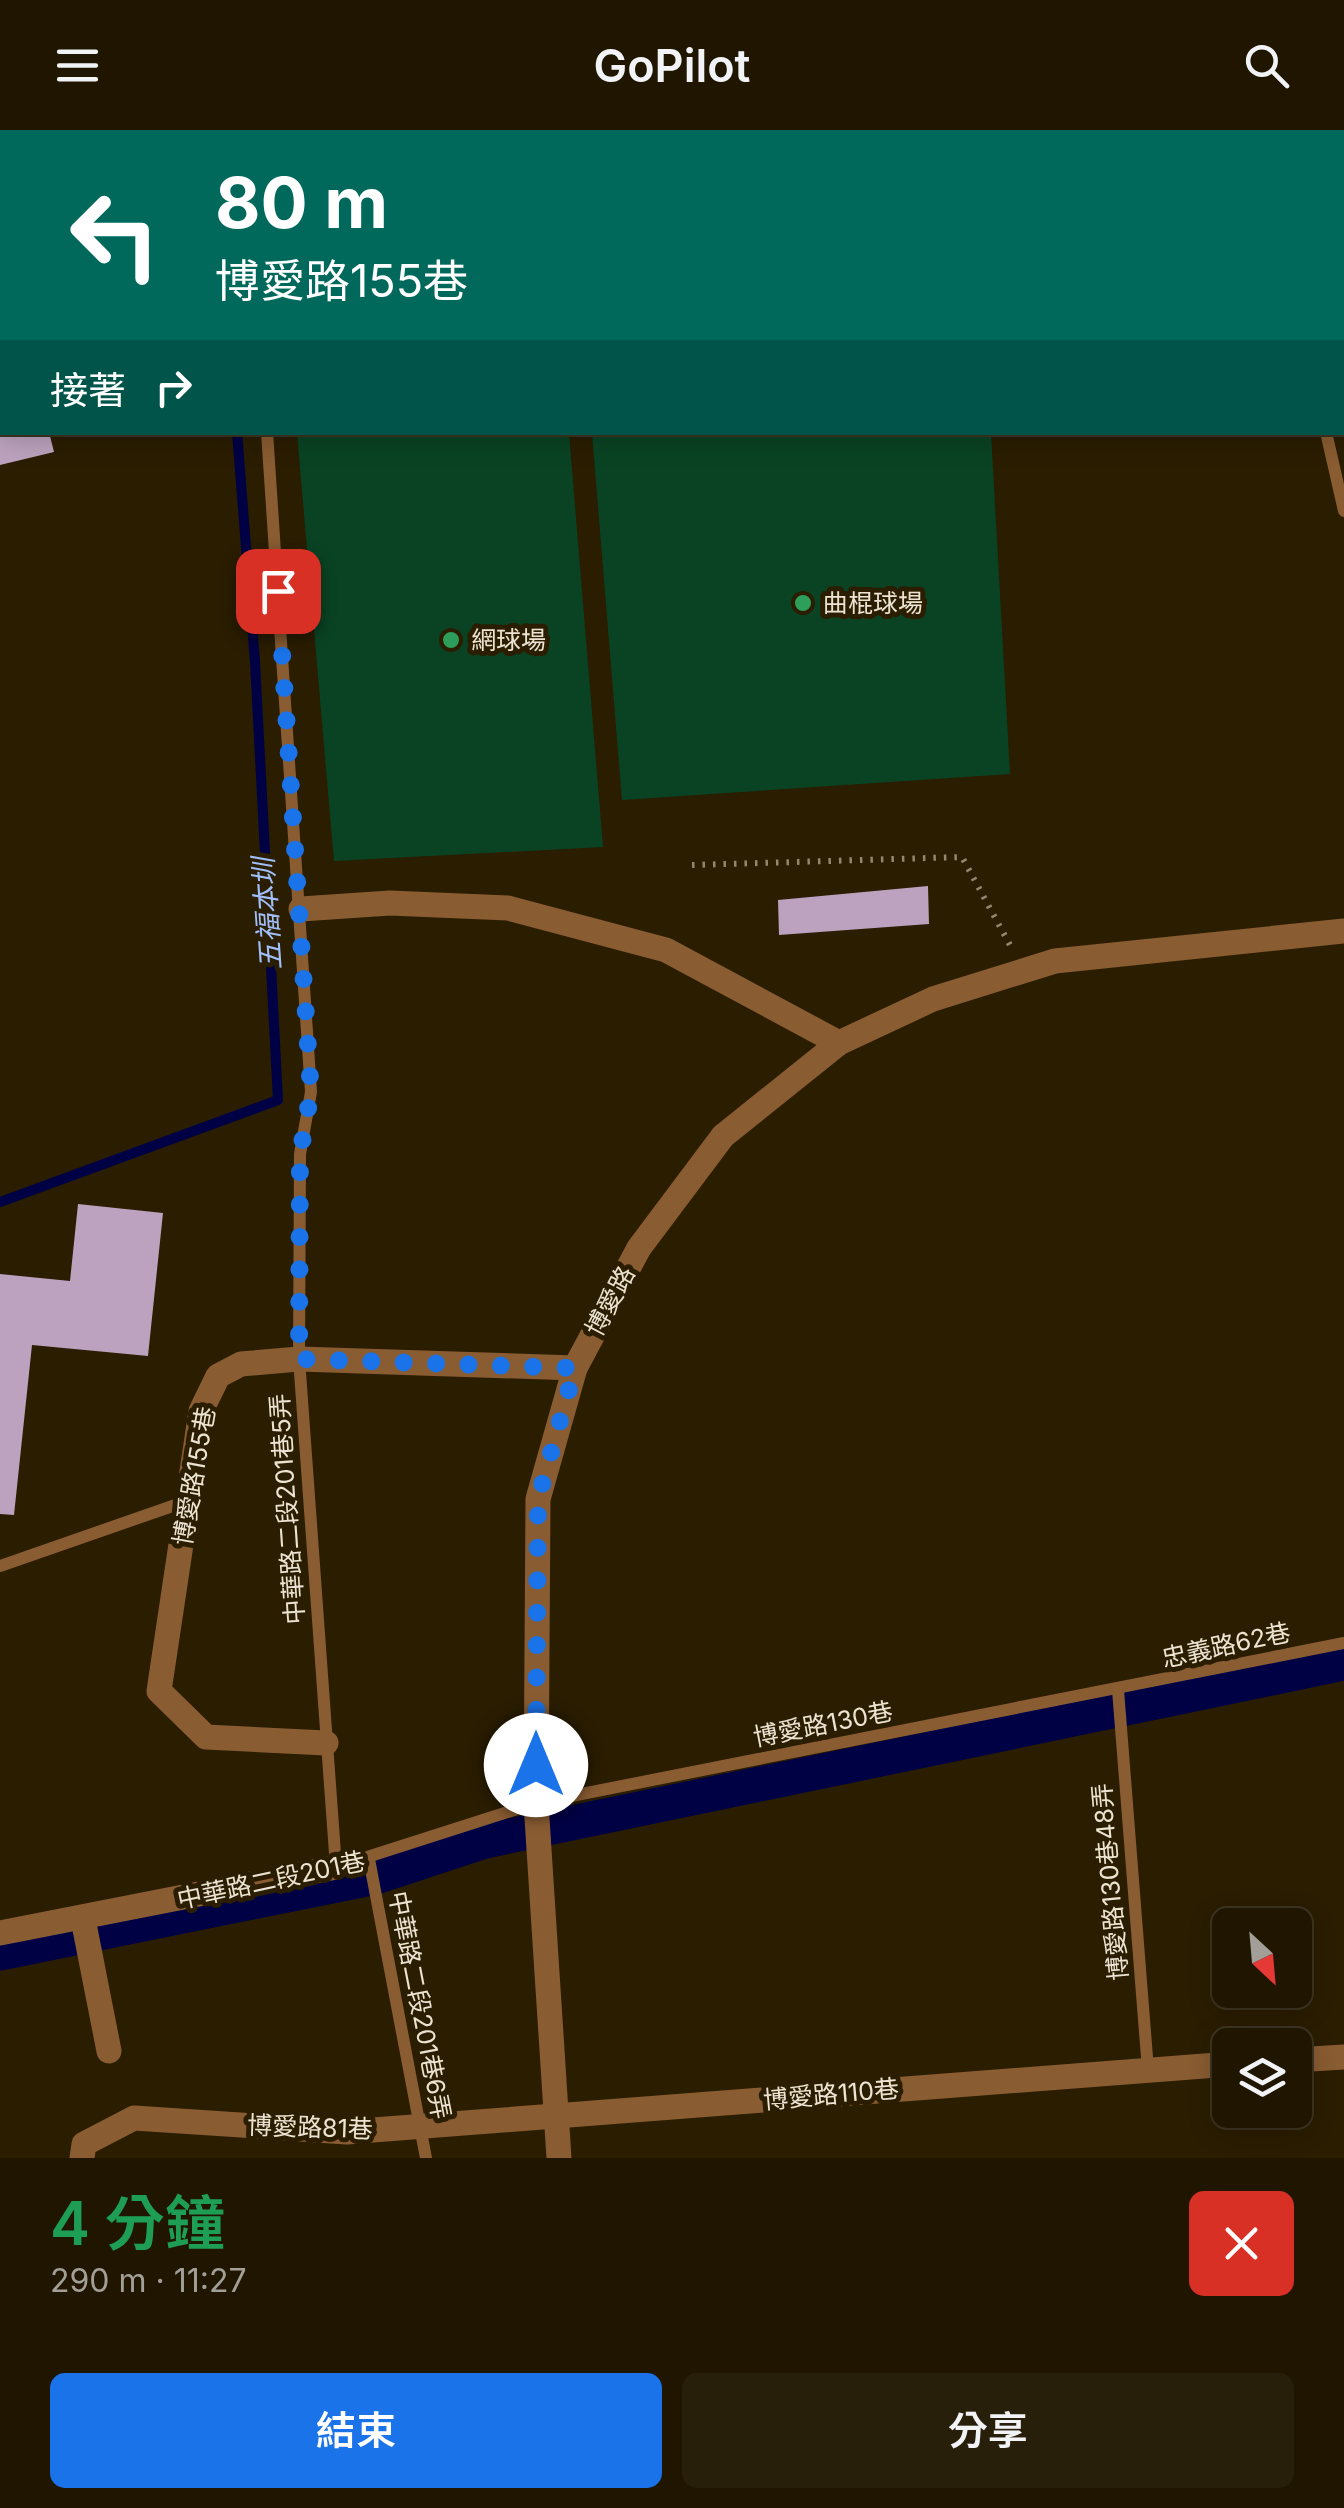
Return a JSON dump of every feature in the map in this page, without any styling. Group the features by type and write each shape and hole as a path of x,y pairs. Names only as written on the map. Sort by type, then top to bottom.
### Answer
{"street":[{"path":"301,908 390,903 508,908 666,950 840,1042"},
{"name":"博愛路","path":"560,2158 536,1803 538,1499 575,1368 639,1248 723,1136 840,1042 933,1000 1055,961 1344,931"},
{"name":"博愛路155巷","path":"326,1743 206,1737 159,1691 201,1411 218,1376 242,1364 299,1359 575,1368"},
{"name":"中華路二段201巷","path":"0,1933 83,1920 336,1867"},
{"path":"83,1920 109,2051"},
{"path":"1312,2059 1344,2057"},
{"name":"博愛路110巷","path":"556,2116 1212,2065"},
{"name":"博愛路81巷","path":"82,2158 84,2144 134,2118 347,2132 556,2116"}],"lane":[{"name":"中華路二段201巷5弄","path":"267,435 311,1092 300,1154 299,1359 336,1867"},
{"path":"1327,435 1344,511"},
{"path":"0,1566 188,1501"},
{"name":"忠義路62巷","path":"1118,1690 1344,1643"},
{"name":"博愛路130巷","path":"536,1803 1118,1690"},
{"name":"博愛路130巷48弄","path":"1118,1690 1148,2070"},
{"name":"中華路二段201巷","path":"336,1867 369,1860 536,1803"},
{"name":"中華路二段201巷6弄","path":"369,1860 426,2158"}],"path":[{"path":"692,866 962,857 1024,970"}],"green space":[{"name":"網球場","path":"297,435 569,435 603,847 334,861"},
{"name":"曲棍球場","path":"592,435 991,435 1010,774 622,800"}],"building":[{"path":"0,435 50,435 54,452 0,465"},
{"path":"928,886 929,924 779,935 778,900"},
{"path":"78,1204 163,1213 148,1356 32,1345 14,1515 0,1514 0,1274 70,1281"}],"waterway":[{"name":"五福本圳","path":"0,1202 278,1100 255,662 237,435"},
{"path":"0,1953 376,1877 485,1841 1344,1663"}],"place":[{"name":"曲棍球場","path":"803,603"},
{"name":"網球場","path":"451,640"}],"route":[{"path":"278,591 311,1092 300,1154 299,1359 575,1368 538,1499 536,1765"}]}
